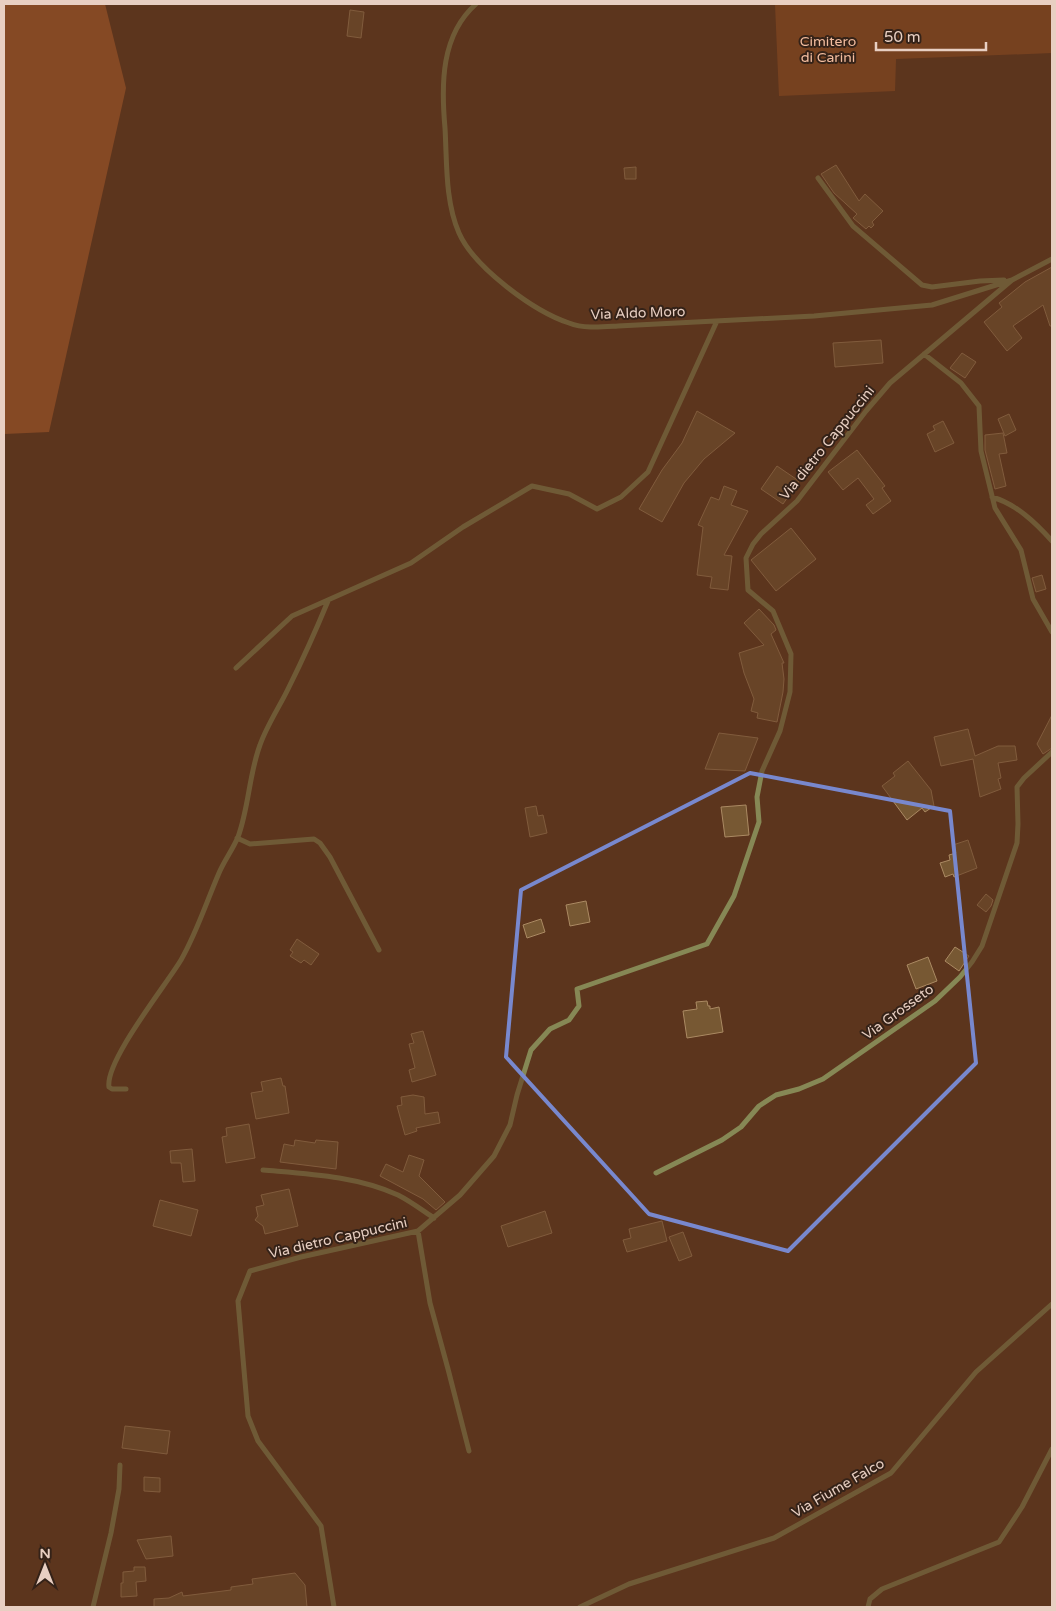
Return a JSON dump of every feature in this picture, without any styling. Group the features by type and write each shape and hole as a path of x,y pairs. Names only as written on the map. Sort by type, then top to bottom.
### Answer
{"street":[{"name":"Via Aldo Moro","path":"476,4 466,13 448,48 444,68 443,109 451,205 459,232 469,250 482,266 523,298 545,312 570,324 591,327 814,316 932,304 1012,280 1052,258"},
{"path":"818,178 852,226 922,285 932,286 1012,280"},
{"name":"Via dietro Cappuccini","path":"334,1607 321,1526 258,1441 248,1416 238,1301 250,1271 302,1256 418,1231 460,1195 494,1156 510,1126 517,1095 531,1050 550,1030 568,1020 579,1006 577,989 707,944 734,896 759,822 757,797 762,771 780,731 790,692 791,654 773,611 748,590 746,558 761,534 797,501 890,383 1012,280"},
{"path":"236,668 292,616 411,562 463,527 532,486 569,494 597,509 621,497 648,472 717,321"},
{"path":"924,354 961,383 979,406 981,452 994,508 1021,550 1033,599 1052,632"},
{"path":"992,497 1006,501 1026,515 1052,541"},
{"path":"126,1089 112,1089 109,1087 111,1071 124,1046 180,961 200,924 226,857 237,838 260,744 302,661 328,600"},
{"name":"Via Grosseto","path":"656,1174 722,1140 741,1127 759,1106 776,1094 799,1089 823,1079 935,1001 960,977 982,946 1017,843 1017,787 1052,752"},
{"path":"237,838 250,844 314,840 320,843 330,857 379,950"},
{"path":"263,1170 334,1177 372,1185 399,1196 434,1218"},
{"path":"418,1231 430,1303 469,1451"},
{"name":"Via Fiume Falco","path":"580,1607 629,1584 774,1538 891,1473 976,1372 1052,1304"},
{"path":"868,1607 870,1598 882,1589 999,1542 1022,1507 1052,1449"},
{"path":"93,1607 111,1533 119,1489 120,1465"}],"highlighted area":[{"path":"750,773 950,811 976,1063 788,1251 649,1214 506,1057 521,890"}],"green space":[{"name":"Cimitero di Carini","path":"775,4 1052,4 1052,53 896,59 895,91 779,96"}],"shaded area":[{"path":"4,4 105,4 126,88 49,432 4,434"}],"building":[{"path":"350,10 364,12 361,38 347,36"},
{"path":"836,165 859,201 865,194 883,211 872,222 874,225 871,228 869,226 866,229 853,218 857,214 834,193 821,174"},
{"path":"636,167 636,179 625,179 624,168"},
{"path":"1052,267 1052,326 1050,326 1043,305 1013,326 1022,338 1007,351 984,322 1002,307 999,303 1025,282"},
{"path":"881,340 883,363 835,367 833,343"},
{"path":"962,353 976,362 965,378 950,368"},
{"path":"697,411 735,433 704,459 684,483 662,522 639,509 662,470 682,443"},
{"path":"1009,414 1016,430 1005,436 998,419"},
{"path":"943,421 954,443 935,452 927,434 935,430 933,426"},
{"path":"1003,433 1007,453 999,454 1006,486 995,489 985,450 985,435"},
{"path":"857,450 885,486 882,488 891,501 873,514 866,505 874,499 858,478 843,490 828,472"},
{"path":"777,466 799,481 783,504 761,489"},
{"path":"724,486 737,491 731,505 748,511 724,555 732,556 728,590 710,588 712,577 697,575 703,527 698,525 711,497 719,500"},
{"path":"791,528 816,559 776,591 751,560"},
{"path":"1042,575 1046,589 1036,592 1032,578"},
{"path":"759,609 774,625 776,630 771,634 784,663 782,663 783,692 777,722 757,718 758,713 751,711 754,699 739,653 764,645 744,623"},
{"path":"1052,715 1052,748 1043,754 1037,744"},
{"path":"968,729 975,756 998,746 1015,746 1017,760 998,763 1001,778 998,779 1001,789 980,797 973,759 941,766 934,737"},
{"path":"719,733 758,738 745,771 705,769"},
{"path":"908,761 931,790 934,806 925,812 922,808 907,820 882,786 895,776 893,773"},
{"path":"746,805 749,835 725,837 721,807"},
{"path":"536,806 538,816 543,815 547,833 530,837 525,808"},
{"path":"968,840 977,868 954,877 953,874 945,877 940,863 950,860 949,855 956,853 953,845"},
{"path":"986,894 993,900 986,912 977,905"},
{"path":"586,901 590,922 570,926 566,905"},
{"path":"541,919 545,932 527,938 523,925"},
{"path":"297,939 319,954 311,965 304,960 301,963 290,956 293,952 290,950"},
{"path":"955,947 969,956 959,971 945,961"},
{"path":"928,957 937,981 916,989 907,965"},
{"path":"707,1001 710,1009 719,1007 723,1032 687,1038 683,1011 697,1009 696,1002"},
{"path":"423,1031 436,1075 412,1082 409,1070 415,1068 409,1044 414,1043 411,1034"},
{"path":"281,1078 283,1086 285,1086 289,1113 256,1119 251,1093 263,1091 261,1082"},
{"path":"413,1095 424,1097 425,1114 438,1112 440,1123 416,1128 417,1131 405,1135 397,1106 402,1105 401,1097"},
{"path":"249,1124 255,1158 226,1163 222,1137 227,1136 226,1128"},
{"path":"295,1140 315,1143 316,1140 338,1142 336,1169 280,1162 284,1144 294,1146"},
{"path":"192,1149 195,1181 183,1182 181,1163 171,1163 170,1151"},
{"path":"409,1155 424,1160 419,1176 445,1202 436,1210 423,1199 380,1176 386,1164 403,1172"},
{"path":"289,1189 298,1226 265,1234 263,1226 255,1220 258,1216 256,1207 264,1205 261,1195"},
{"path":"160,1200 198,1210 191,1236 153,1226"},
{"path":"545,1211 552,1233 508,1247 501,1226"},
{"path":"662,1221 667,1241 627,1252 623,1240 631,1238 629,1229"},
{"path":"683,1232 692,1256 679,1261 669,1237"},
{"path":"125,1426 170,1431 167,1454 122,1448"},
{"path":"144,1477 160,1478 160,1492 144,1491"},
{"path":"171,1536 173,1556 146,1559 137,1540"},
{"path":"134,1567 145,1567 146,1581 136,1582 137,1596 121,1597 123,1572 134,1571"},
{"path":"295,1573 305,1585 307,1607 154,1607 154,1599 169,1598 182,1592 183,1596 231,1590 231,1587 253,1584 252,1579"}]}
